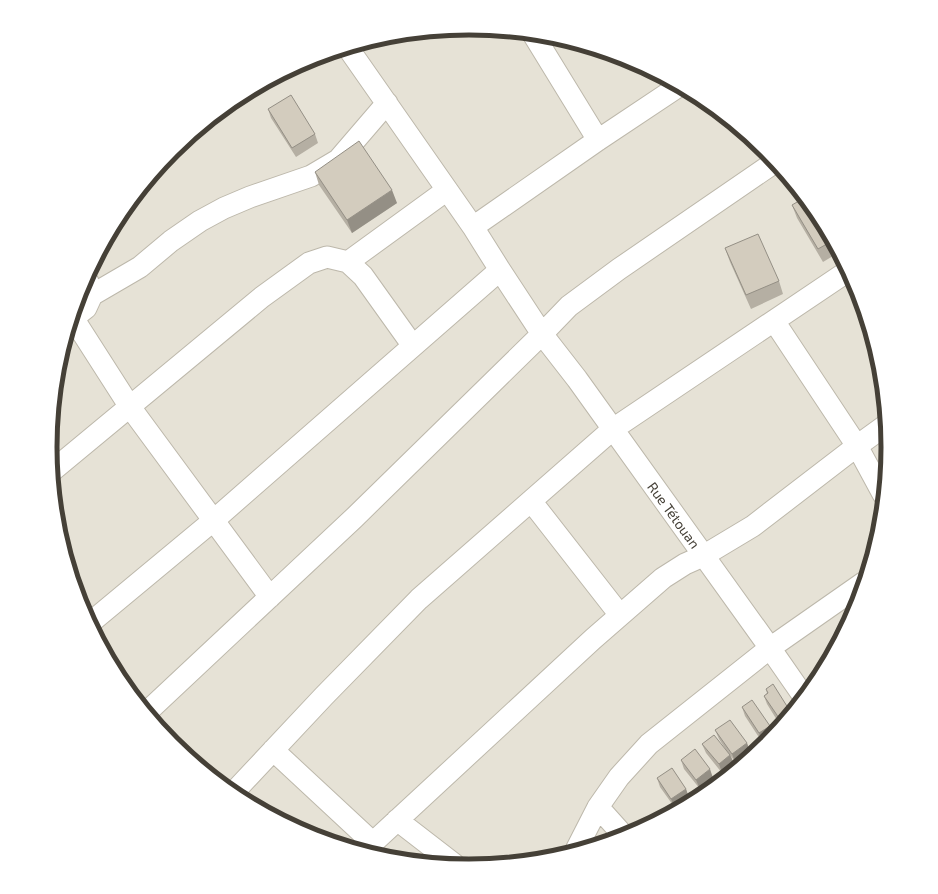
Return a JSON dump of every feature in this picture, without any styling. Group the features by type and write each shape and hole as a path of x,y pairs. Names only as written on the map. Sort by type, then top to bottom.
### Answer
{"street":[{"path":"536,41 598,140"},
{"name":"Rue Tétouan","path":"351,52 448,190 542,334 577,379 800,692"},
{"path":"473,227 674,89"},
{"path":"80,312 86,308 89,287 140,267 171,241 200,221 224,208 250,197 311,176 338,160 387,103"},
{"path":"151,709 354,518 569,306 619,269 770,166"},
{"path":"348,262 448,190"},
{"path":"58,467 262,297 309,264 327,257 348,262 363,276 413,346"},
{"path":"95,619 214,520 500,270"},
{"path":"237,788 324,696 419,599 613,429 843,274"},
{"path":"774,321 857,446 879,486"},
{"path":"76,324 130,407 270,597"},
{"path":"369,846 593,639 663,578 753,526 880,429"},
{"path":"531,501 620,615"},
{"path":"579,844 598,807 619,777 649,744 770,648 856,588"},
{"path":"273,750 367,846"},
{"path":"598,807 619,831"},
{"path":"397,820 446,858"}],"shaded area":[{"path":"442,36 496,36 523,39 576,49 601,57 627,66 675,90 698,104 741,137 779,175 796,196 812,218 839,265 850,289 867,340 873,367 880,420 880,474 877,501 867,554 859,579 850,605 826,653 812,676 779,719 741,757 720,774 698,790 651,817 627,828 576,845 549,851 496,858 442,858 415,855 362,845 337,837 311,828 263,804 240,790 197,757 159,719 142,698 126,676 99,629 88,605 71,554 65,527 58,474 58,420 61,393 71,340 79,315 88,289 112,241 126,218 159,175 197,137 218,120 240,104 287,77 311,66 362,49 389,43"}],"building":[{"path":"291,95 315,134 292,148 268,109"},
{"path":"359,141 392,190 347,220 315,172"},
{"path":"799,201 827,244 818,249 792,205"},
{"path":"758,234 779,281 746,295 725,248"},
{"path":"773,684 788,708 779,718 764,696 768,693 766,689"},
{"path":"752,700 770,726 759,733 742,707"},
{"path":"730,720 747,743 732,754 715,730"},
{"path":"714,735 730,755 719,764 702,744"},
{"path":"695,749 710,769 696,780 681,760"},
{"path":"672,768 686,789 671,799 657,778"}]}
